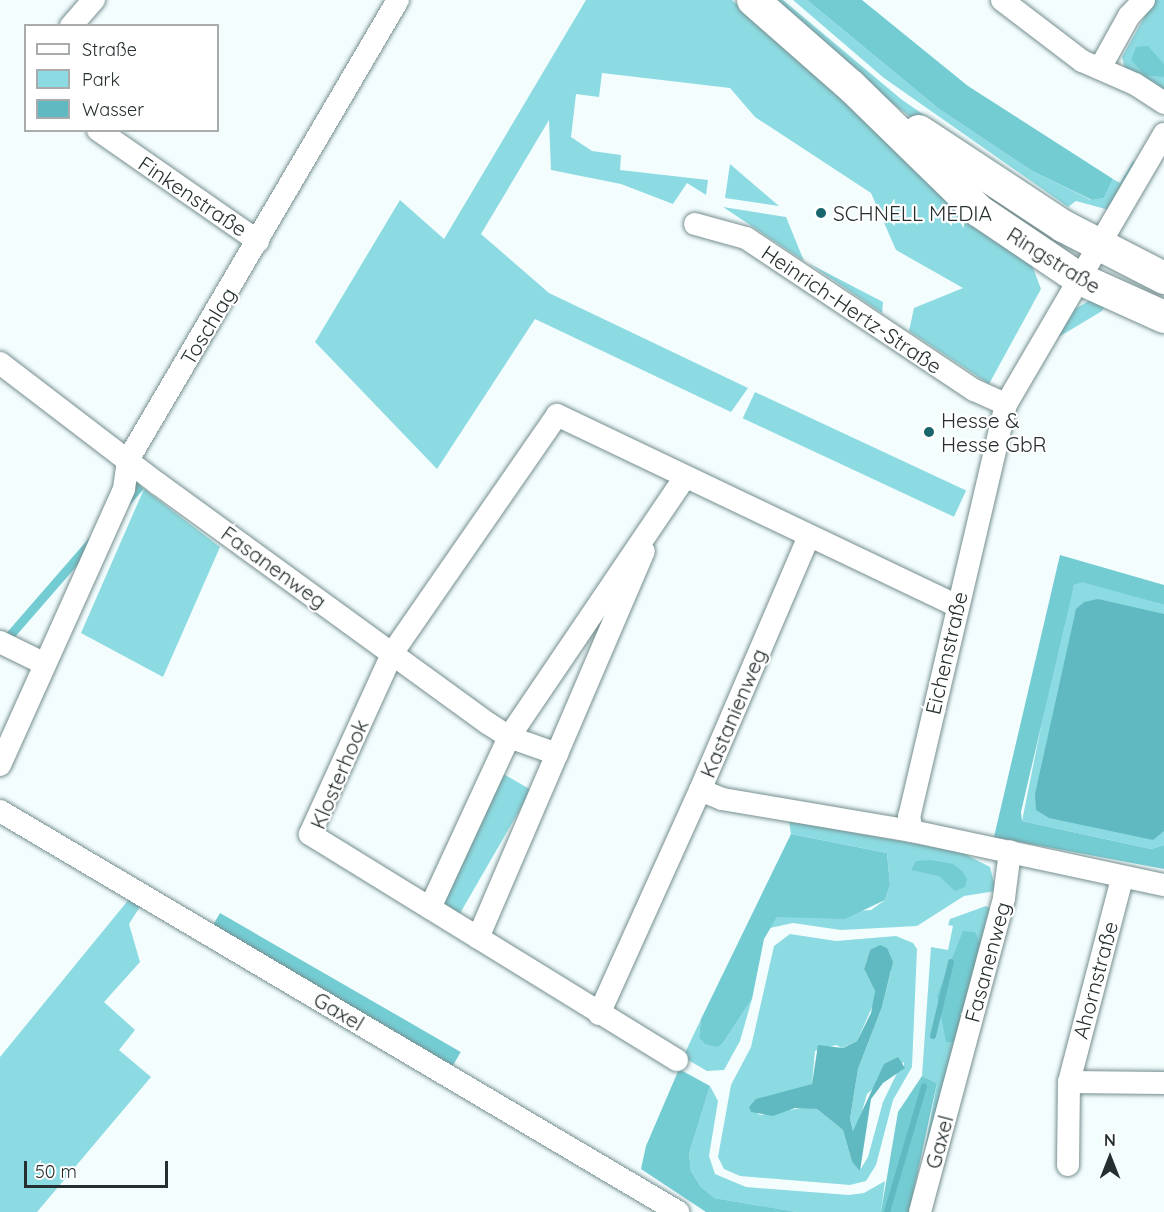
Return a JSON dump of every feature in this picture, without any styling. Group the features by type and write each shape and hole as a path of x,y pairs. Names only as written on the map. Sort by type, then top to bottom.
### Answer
{"main road":[{"name":"Ringstraße","path":"753,0 851,86 979,211 1080,279 1164,317"},
{"name":"Ringstraße","path":"851,86 954,157 1098,245 1164,278"}],"street":[{"path":"73,24 94,0"},
{"name":"Toschlag","path":"0,765 124,489 128,460 398,0"},
{"path":"1002,0 1072,54 1164,103"},
{"path":"1100,68 1129,16 1144,0"},
{"name":"Finkenstraße","path":"101,132 258,241"},
{"name":"Eichenstraße","path":"912,831 909,816 1006,404 1164,134"},
{"name":"Heinrich-Hertz-Straße","path":"695,224 746,238 974,390 1006,404"},
{"name":"Fasanenweg","path":"0,363 128,460 509,737 557,754"},
{"path":"393,652 557,415 957,606"},
{"path":"430,909 509,737 685,477"},
{"path":"478,938 659,514"},
{"name":"Kastanienweg","path":"809,536 700,790 722,799 912,831"},
{"path":"0,642 45,664"},
{"name":"Klosterhook","path":"393,652 310,834 598,1014 677,1060"},
{"path":"598,1014 700,790"},
{"name":"Gaxel","path":"0,811 678,1212"},
{"path":"912,831 1010,851 1122,879 1164,885"},
{"name":"Fasanenweg","path":"958,1071 1004,898 1010,851"},
{"name":"Ahornstraße","path":"1068,1165 1069,1082 1122,879"},
{"name":"Gaxel","path":"920,1212 958,1071"},
{"path":"1069,1082 1164,1083"}],"green space":[{"path":"586,0 732,0 1032,265 1041,289 989,384 909,331 914,308 963,288 896,250 871,193 755,117 730,88 602,73 599,97 576,94 571,137 592,151 621,155 620,170 708,180 706,195 687,183 673,204 621,184 551,170 549,120 481,234 549,293 748,388 731,412 535,319 437,469 315,342 400,200 444,239"},
{"path":"771,0 783,0 901,99 1003,170 913,119 854,74"},
{"path":"793,0 807,0 939,109 1032,171 1091,200 1104,198 1113,179 1120,183 1133,161 1141,166 1109,210 1076,201 1068,207 884,78"},
{"path":"1154,0 1164,0 1164,94 1126,73 1122,57"},
{"path":"730,164 779,206 725,198"},
{"path":"723,207 786,217 804,261"},
{"path":"808,263 883,302 882,313"},
{"path":"1092,299 1108,301 1102,311 1057,338 1075,309"},
{"path":"755,392 966,490 954,517 743,418"},
{"path":"144,489 220,547 163,677 81,633"},
{"path":"1082,581 1164,605 1164,845 1151,849 1022,821 1059,637 1074,585"},
{"path":"500,772 531,790 459,915 428,897"},
{"path":"789,821 961,852 990,867 996,891 964,896 917,926 841,930 793,923 770,928 777,917 871,910 885,900 890,885 887,853 791,834"},
{"path":"130,898 141,905 129,924 140,962 104,1002 135,1030 119,1050 151,1077 37,1212 0,1212 0,1057"},
{"path":"986,906 993,910 919,1181 937,1083 922,1076 931,947 948,950 953,926 948,925 950,919"},
{"path":"790,934 836,941 896,936 913,943 917,949 912,1067 893,1100 876,1165 866,1181 850,1185 740,1176 724,1169 718,1157 731,1085 751,1047 774,946","holes":["870,950 891,971 882,1007 858,1069 850,1119 853,1131 857,1129 867,1094 904,1062 904,1068 897,1073 883,1102 868,1157 860,1170 852,1162 843,1130 817,1109 807,1107 760,1115 749,1107 812,1084 815,1051 836,1045 842,1048 857,1041 873,1005 875,991 864,969"]},
{"path":"752,999 740,1041 724,1070 707,1071 683,1057 701,1019 699,1037 723,1043"},
{"path":"710,1086 718,1101 709,1156 715,1174 746,1187 849,1195 864,1193 885,1181 881,1212 797,1212 713,1198 701,1187 691,1171 689,1154"}],"shaded area":[{"path":"807,0 862,0 968,86 1113,179 1104,198 1092,200 1032,171 939,109"},
{"path":"1148,46 1164,64 1164,77 1145,75 1131,60 1136,47"},
{"path":"137,483 144,489 0,654 0,641"},
{"path":"1060,555 1164,585 1164,605 1082,582 1074,585 1021,812 1022,821 1151,849 1164,845 1164,869 994,837"},
{"path":"791,834 887,853 890,885 885,900 845,919 777,917 764,939 752,999 723,1043 717,1047 705,1044 699,1037 701,1019"},
{"path":"931,860 953,864 962,871 967,879 965,887 955,891 939,876 911,870 916,861"},
{"path":"220,913 461,1052 453,1066 212,927"},
{"path":"963,931 975,932 982,948 955,1042 946,1042 937,996"},
{"path":"679,1069 710,1086 689,1154 691,1171 701,1187 714,1198 797,1212 706,1212 641,1169 646,1146"},
{"path":"922,1076 937,1083 909,1212 881,1212 898,1112"}],"water":[{"path":"1098,599 1164,614 1164,831 1153,840 1049,818 1036,810 1035,794 1076,609 1084,602"},
{"path":"880,945 887,948 893,962 882,1007 858,1069 850,1119 853,1131 884,1064 898,1057 905,1068 883,1083 871,1099 860,1171 852,1162 843,1130 817,1109 795,1108 773,1116 751,1112 749,1107 756,1099 812,1084 818,1045 843,1048 857,1041 871,1013 875,991 864,969 870,950"}],"waterway":[{"path":"933,1036 951,962"},
{"path":"887,1212 924,1086"}],"place":[{"name":"SCHNELL MEDIA","path":"821,213"},
{"name":"Hesse & Hesse GbR","path":"929,432"}]}
